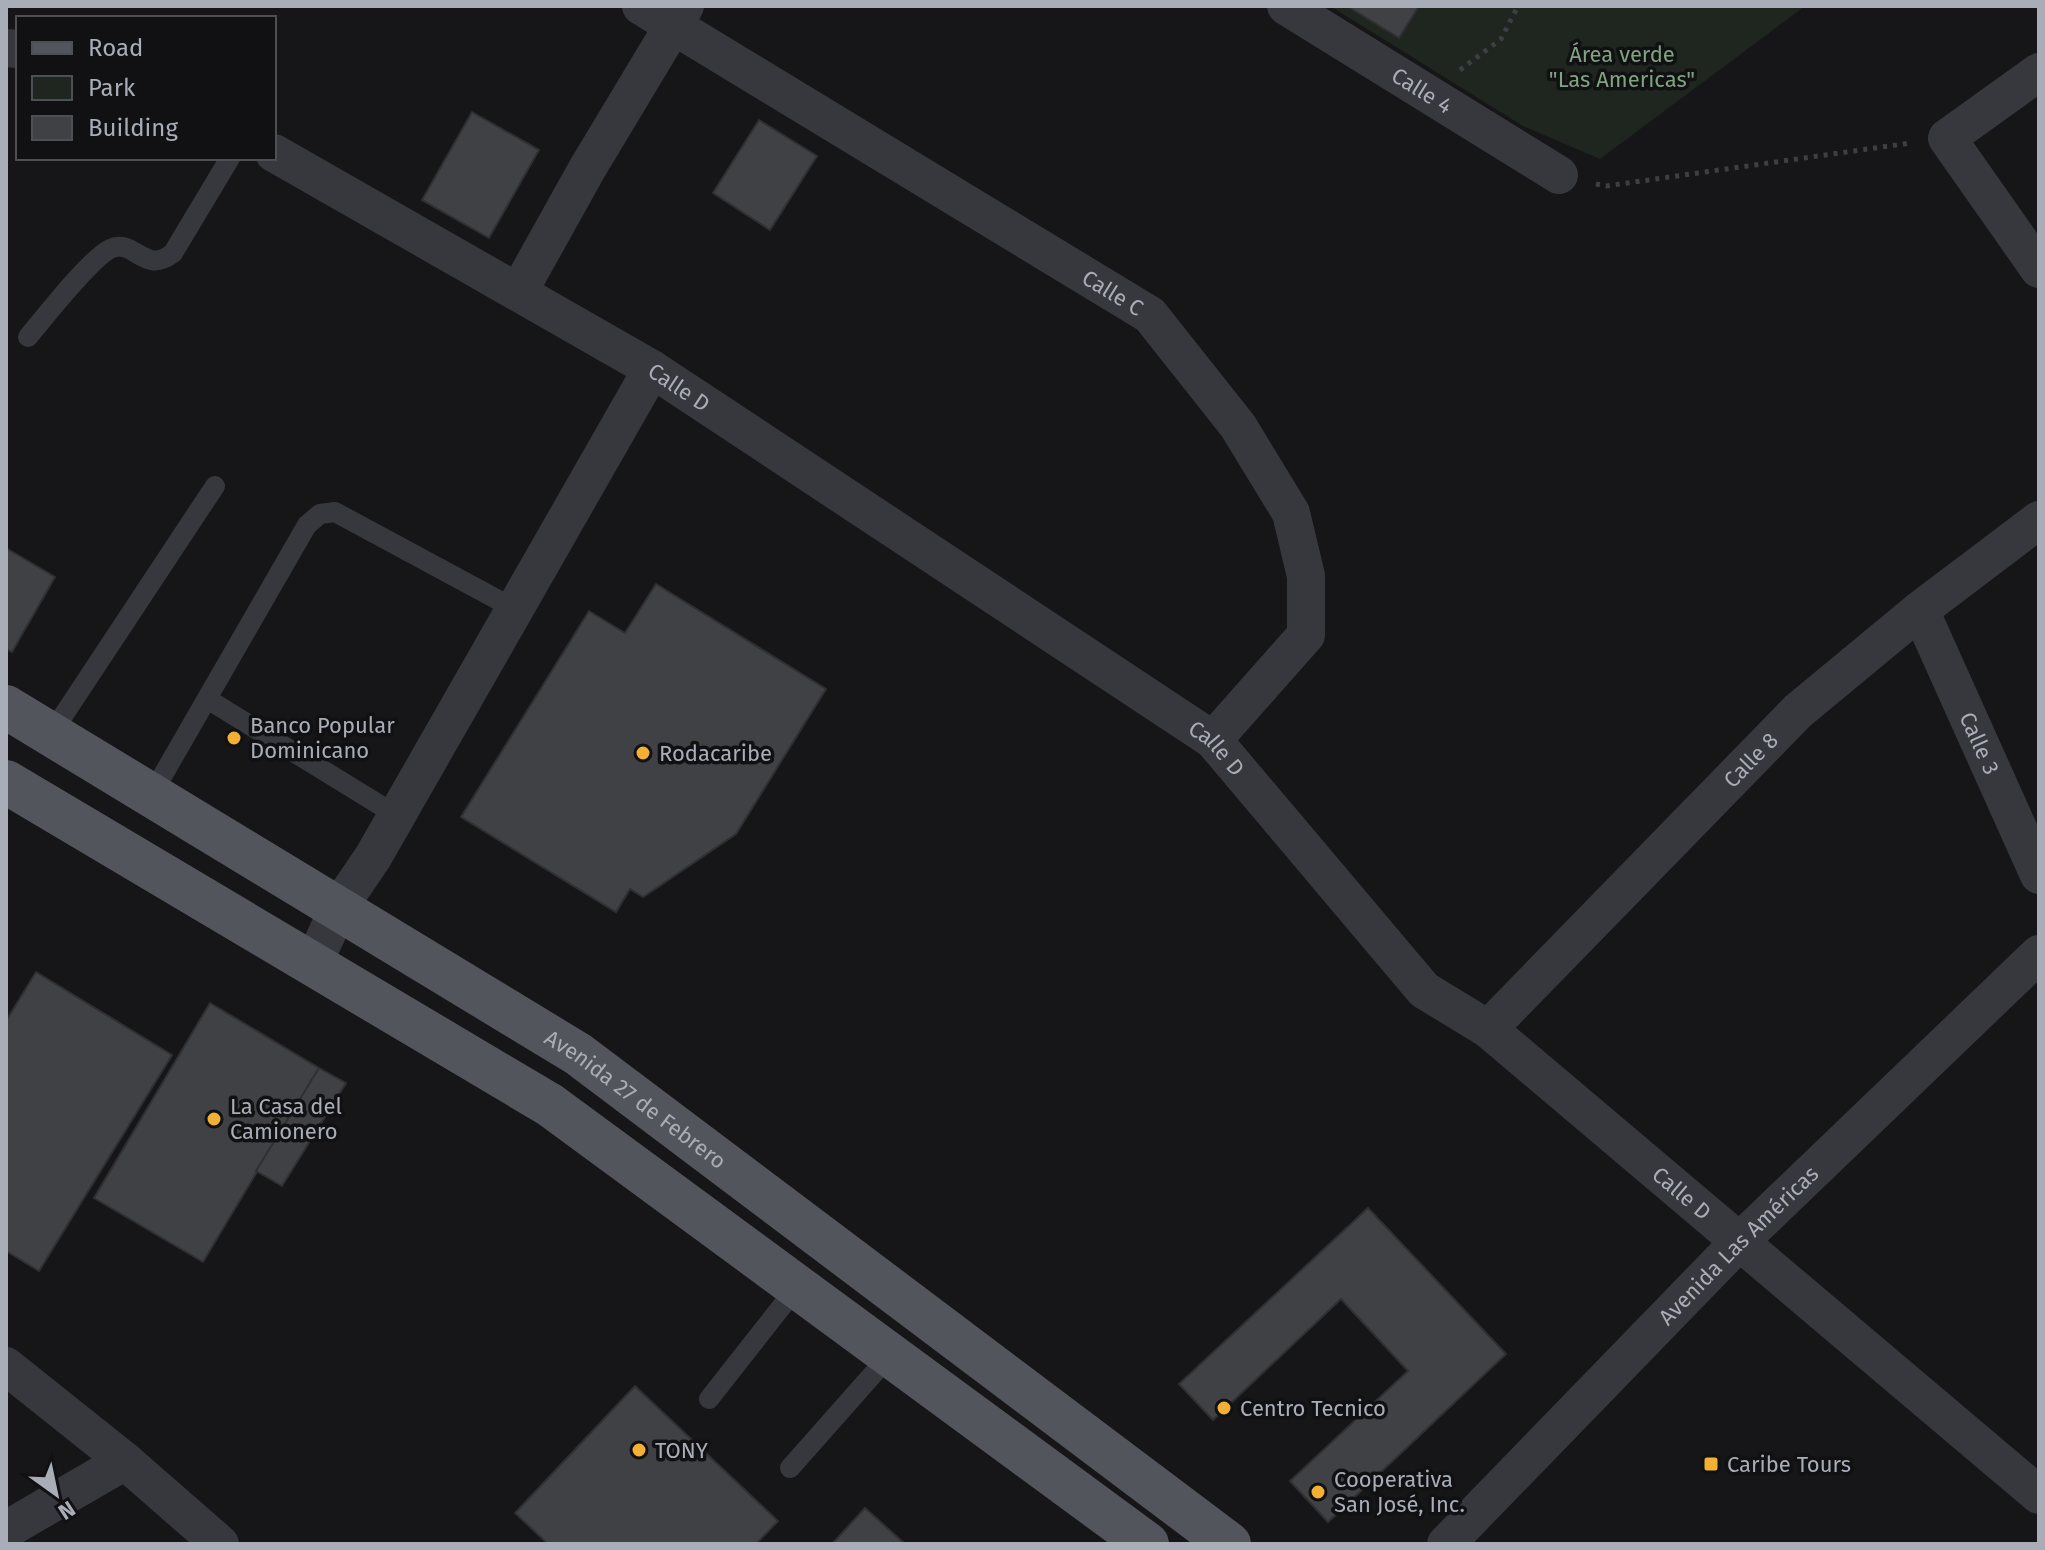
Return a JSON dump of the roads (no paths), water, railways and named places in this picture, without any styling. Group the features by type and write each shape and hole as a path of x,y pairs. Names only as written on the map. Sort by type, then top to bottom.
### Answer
{"main road":[{"name":"Avenida 27 de Febrero","path":"6,707 578,1054 1229,1544"},
{"path":"6,782 550,1105 1147,1544"}],"street":[{"name":"Calle C","path":"641,6 679,15 1150,315 1238,426 1291,513 1306,576 1306,635 1213,740"},
{"name":"Calle 4","path":"1286,6 1559,175"},
{"path":"519,291 679,15"},
{"path":"2039,72 1947,138 2039,269"},
{"name":"Calle D","path":"276,154 652,369 1213,740 1424,990 1488,1029 2039,1495"},
{"path":"313,964 339,907 396,815 652,369"},
{"name":"Calle 8","path":"1488,1029 1798,711 1920,610 2039,520"},
{"name":"Calle 3","path":"1920,610 2039,875"},
{"name":"Avenida Las Américas","path":"1446,1544 1739,1242 2039,954"},
{"path":"6,1366 125,1461 220,1544"},
{"path":"6,1530 125,1461"}],"lane":[{"path":"28,337 93,263 111,248 124,246 150,261 164,260 173,253 229,160"},
{"path":"51,734 215,486"},
{"path":"152,794 209,700 307,525 320,514 335,512 515,609"},
{"path":"209,700 396,815"},
{"path":"709,1399 797,1287"},
{"path":"790,1468 890,1355"}],"place":[{"name":"Banco Popular Dominicano","path":"234,738"},
{"name":"Rodacaribe","path":"643,753"},
{"name":"La Casa del Camionero","path":"214,1119"},
{"name":"Centro Tecnico","path":"1224,1408"},
{"name":"TONY","path":"639,1450"},
{"name":"Caribe Tours","path":"1711,1464"},
{"name":"Cooperativa San José, Inc.","path":"1318,1492"}],"park label":[{"name":"Área verde \"Las Americas\"","path":"1622,66"}]}
